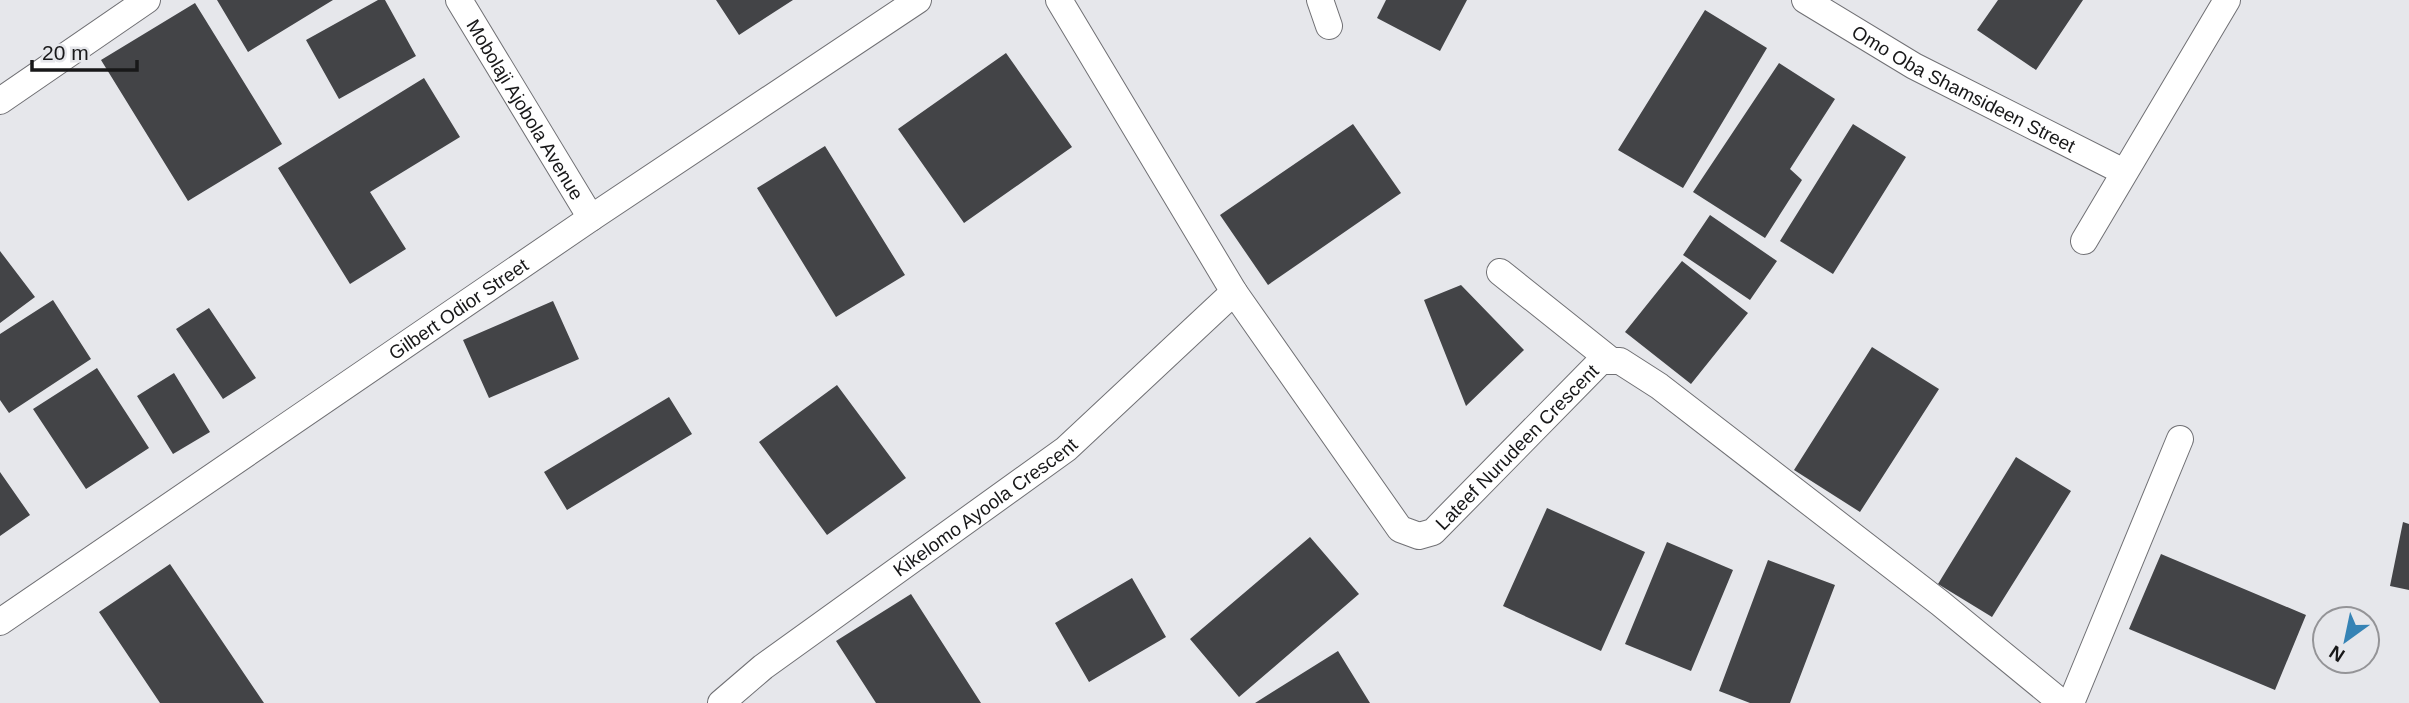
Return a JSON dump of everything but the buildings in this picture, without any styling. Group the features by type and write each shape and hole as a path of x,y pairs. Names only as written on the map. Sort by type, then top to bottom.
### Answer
{"street":[{"path":"0,101 147,0"},
{"name":"Mobolaji Ajobola Avenue","path":"459,0 591,218"},
{"name":"Gilbert Odior Street","path":"0,622 591,218 918,0"},
{"name":"Lateef Nurudeen Crescent","path":"1059,0 1234,292 1400,529 1414,535 1433,532 1601,361 1609,359 1634,368 1659,386 1940,603 2062,703"},
{"path":"1320,0 1329,26"},
{"name":"Omo Oba Shamsideen Street","path":"1805,0 1914,66 2124,172"},
{"path":"2084,241 2227,0"},
{"path":"1500,272 1609,359"},
{"name":"Kikelomo Ayoola Crescent","path":"720,703 763,667 1066,449 1234,292"},
{"path":"2071,703 2180,439"}]}
